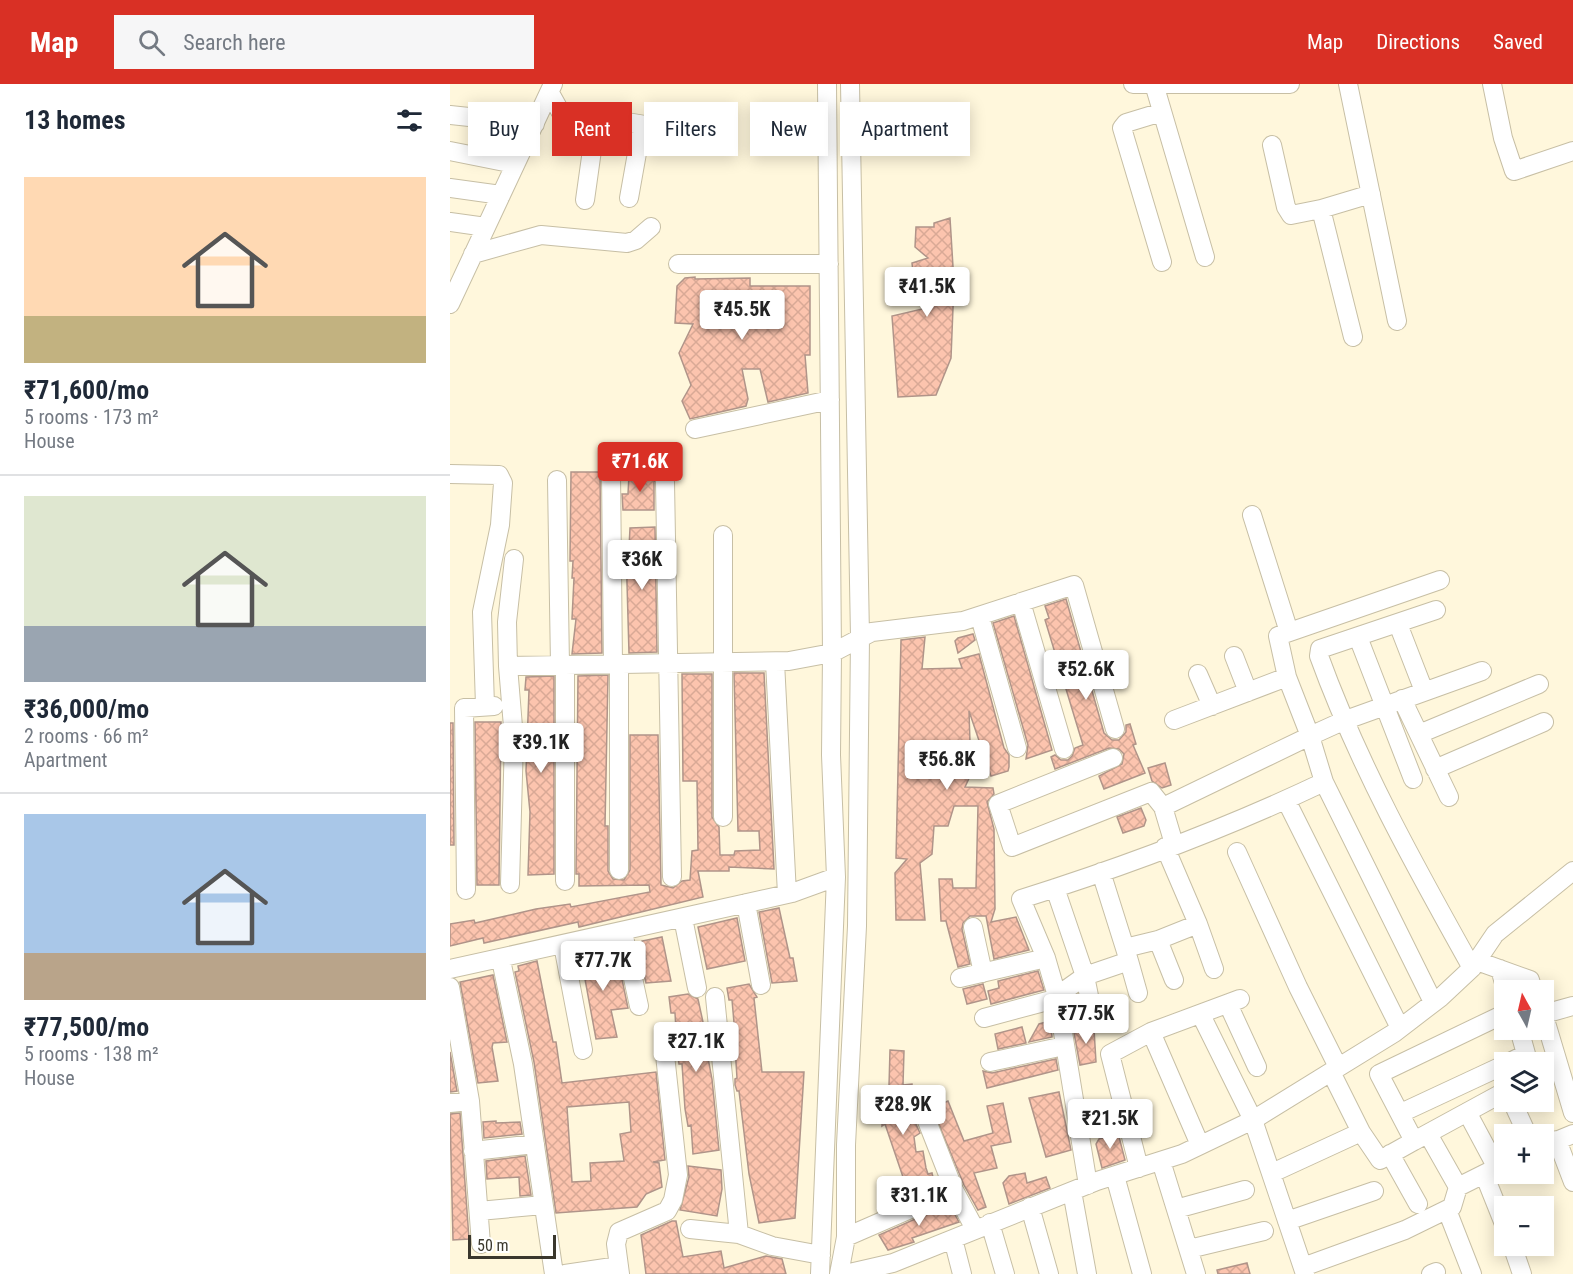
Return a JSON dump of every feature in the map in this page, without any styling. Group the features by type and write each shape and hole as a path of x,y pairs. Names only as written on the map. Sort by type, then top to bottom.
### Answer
{"street":[{"path":"820,1274 836,877 831,755 826,84"},
{"path":"839,1274 846,1236 846,1145 857,926 860,637 850,84"},
{"path":"1133,84 1290,84"},
{"path":"1154,84 1205,257"},
{"path":"1348,84 1397,321"},
{"path":"1492,84 1503,138 1514,171 1573,151"},
{"path":"540,114 552,89"},
{"path":"1162,112 1126,123 1122,128 1162,262"},
{"path":"450,115 468,117"},
{"path":"629,198 650,126 632,123"},
{"path":"1272,145 1288,212 1295,215 1371,194"},
{"path":"450,151 515,164"},
{"path":"451,301 464,260 486,227 519,156"},
{"path":"585,200 591,156"},
{"path":"450,188 501,195"},
{"path":"1321,209 1353,337"},
{"path":"450,222 486,227"},
{"path":"464,260 541,235 627,243 636,240 651,227"},
{"path":"678,264 829,264"},
{"path":"695,429 830,400"},
{"path":"611,472 619,870"},
{"path":"450,474 492,473 499,475 503,483 498,537 483,603 484,706"},
{"path":"557,480 565,880"},
{"path":"665,482 672,877"},
{"path":"1252,515 1289,632"},
{"path":"723,535 723,817"},
{"path":"510,884 514,740 507,622 514,559"},
{"path":"1433,1002 1324,782 1310,736 1287,677 1277,640 1282,634 1440,580"},
{"path":"508,666 775,662 832,653 872,632 980,617 1074,585 1115,729"},
{"path":"1022,602 1064,749"},
{"path":"1436,610 1319,652 1343,721 1394,827 1474,964 1500,969 1530,980"},
{"path":"980,617 1017,748"},
{"path":"1398,624 1424,692"},
{"path":"1358,637 1413,779"},
{"path":"1234,657 1248,692"},
{"path":"775,662 787,894"},
{"path":"1163,807 1343,721 1482,671"},
{"path":"1198,674 1212,706"},
{"path":"1174,720 1287,677"},
{"path":"1419,734 1539,684"},
{"path":"1402,699 1449,797"},
{"path":"466,890 464,708 511,704"},
{"path":"1436,769 1544,722"},
{"path":"1113,758 998,804 1012,847 1150,792 1163,807 1170,845 1214,969"},
{"path":"1087,1274 1080,1188 1064,1046 1056,998 1046,958 1021,899 1101,872 1286,800 1324,782"},
{"path":"1286,800 1400,1028"},
{"path":"1237,852 1361,1132 1380,1160 1494,1097"},
{"path":"845,1274 893,1263 1030,1207 1161,1161 1253,1120 1400,1028 1433,1002 1474,964 1495,934 1573,871"},
{"path":"1101,872 1138,993"},
{"path":"450,969 501,960 787,894 836,877"},
{"path":"1055,888 1085,975 1091,1006"},
{"path":"746,903 761,985"},
{"path":"683,918 697,988"},
{"path":"984,1018 1056,998 1085,975 1158,940 1198,924"},
{"path":"973,927 983,973"},
{"path":"623,932 639,1006"},
{"path":"1158,940 1174,980"},
{"path":"563,945 583,1050"},
{"path":"960,978 1046,958"},
{"path":"501,960 524,1064 554,1274"},
{"path":"1500,969 1503,980"},
{"path":"450,989 456,1046 470,1101 481,1244"},
{"path":"715,997 739,1234"},
{"path":"1139,1168 1110,1054 1150,1032 1234,1002 1257,1067"},
{"path":"1554,1012 1573,1006"},
{"path":"1201,1015 1253,1120 1304,1271 1405,1230 1447,1210 1452,1207 1458,1187 1494,1169"},
{"path":"1379,1074 1494,1019"},
{"path":"1150,1032 1200,1145"},
{"path":"1554,1035 1565,1058 1573,1113"},
{"path":"990,1062 1064,1046"},
{"path":"1365,1050 1401,1113 1458,1187"},
{"path":"565,1274 620,1270 616,1244 620,1232 667,1211 676,1185 665,1055"},
{"path":"1401,1113 1494,1070"},
{"path":"450,1103 470,1101"},
{"path":"1467,1112 1494,1166"},
{"path":"925,1116 954,1190 983,1226 1005,1274"},
{"path":"1272,1173 1361,1132"},
{"path":"1558,1140 1573,1182"},
{"path":"473,1151 535,1144"},
{"path":"1390,1154 1418,1204"},
{"path":"1161,1161 1196,1274"},
{"path":"1115,1176 1142,1274"},
{"path":"846,1236 954,1190"},
{"path":"1176,1209 1245,1190"},
{"path":"1287,1221 1374,1191"},
{"path":"479,1212 543,1205"},
{"path":"1030,1207 1049,1274"},
{"path":"1447,1210 1472,1274"},
{"path":"690,1229 739,1234 772,1246 821,1254"},
{"path":"1189,1249 1263,1231"},
{"path":"953,1239 962,1274"},
{"path":"1515,1256 1520,1273"}],"building":[{"path":"950,218 954,283 951,358 936,395 898,397 892,316 931,307 931,284 914,282 912,263 928,258 915,247 916,227 934,227 934,223"},
{"path":"695,277 695,279 750,278 750,286 810,286 810,355 805,355 808,393 768,402 760,369 742,369 748,399 746,406 690,419 682,401 691,385 679,353 693,324 675,323 677,286 685,278"},
{"path":"571,472 600,472 602,653 572,654 576,619 572,619 574,578 572,578 573,561 570,561"},
{"path":"629,475 657,475 654,482 654,510 623,510 622,494 628,494"},
{"path":"655,527 657,652 629,653 626,548 629,548 630,528"},
{"path":"1066,599 1104,733 1112,740 1119,740 1126,732 1126,725 1130,724 1136,744 1133,745 1145,773 1104,789 1099,776 1122,764 1124,754 1119,749 1109,748 1055,769 1051,757 1055,755 1061,760 1068,760 1075,748 1083,745 1045,620 1049,618 1045,606"},
{"path":"1014,616 1052,750 1026,759 1028,745 993,623"},
{"path":"973,634 975,640 958,653 955,641"},
{"path":"925,637 922,669 962,668 959,659 979,654 1004,748 1009,755 1009,767 1008,771 991,776 969,711 971,774 965,787 993,788 994,794 987,802 994,829 995,909 991,922 1016,917 1029,950 994,959 986,916 970,916 963,923 962,929 970,964 958,967 946,921 941,921 939,879 952,879 953,888 976,888 978,806 954,806 948,826 934,826 932,854 920,863 925,920 896,920 895,873 907,859 896,858 901,640"},
{"path":"734,673 764,673 774,869 729,867 729,871 698,871 703,897 579,927 578,922 484,943 483,938 450,946 450,924 474,920 475,923 536,909 570,904 571,907 650,892 649,885 579,886 579,874 576,874 578,676 608,675 605,826 608,826 608,871 613,879 624,880 630,870 630,735 658,735 661,885 673,888 682,881 690,880 692,851 698,850 697,781 683,781 682,674 712,674 712,817 719,827 720,855 734,855 735,851 760,850 759,831 738,831"},
{"path":"554,676 554,874 528,875 530,812 526,771 529,690 525,690 526,677"},
{"path":"475,722 501,722 499,885 477,885"},
{"path":"450,723 453,723 454,845 450,845"},
{"path":"1165,763 1171,785 1162,788 1152,781 1148,768"},
{"path":"1141,808 1146,820 1144,826 1123,833 1117,817"},
{"path":"779,908 797,981 772,983 759,912"},
{"path":"737,918 745,961 707,969 698,927"},
{"path":"662,937 671,981 646,983 641,960 646,959 642,941"},
{"path":"600,947 604,968 619,965 628,1008 611,1010 617,1037 596,1039 580,952"},
{"path":"537,961 553,1042 556,1042 562,1083 656,1072 665,1160 653,1162 659,1163 662,1187 646,1194 637,1207 556,1213 534,1062 515,972 519,971 518,966","holes":["629,1102 631,1132 620,1134 624,1161 590,1163 591,1181 572,1182 567,1107"]},
{"path":"1038,971 1044,990 991,1004 988,991 999,988 998,981"},
{"path":"493,975 507,1042 493,1043 492,1047 498,1081 478,1083 460,982"},
{"path":"749,984 757,997 754,998 762,1072 804,1072 795,1218 759,1223 749,1174 739,1091 735,1085 737,1078 735,1047 732,1047 730,1035 735,1034 732,1000 729,1000 727,988"},
{"path":"983,984 987,999 967,1004 963,989"},
{"path":"688,994 698,999 706,1036 704,1037 712,1079 719,1150 693,1154 691,1125 688,1126 685,1109 682,1064 679,1064 675,1013 671,1013 669,997"},
{"path":"1050,1021 1052,1037 1029,1042 1039,1024"},
{"path":"1092,1026 1096,1062 1080,1065 1074,1033 1082,1031 1081,1028"},
{"path":"1022,1027 1026,1043 998,1049 995,1034"},
{"path":"890,1050 904,1051 903,1085 912,1084 914,1120 920,1133 914,1137 916,1152 923,1151 928,1174 932,1173 935,1186 895,1203 890,1201 883,1203 879,1192 891,1181 903,1177 885,1124 882,1126 883,1090 889,1086"},
{"path":"450,1052 457,1091 450,1092"},
{"path":"1056,1059 1058,1070 987,1088 983,1071 992,1073"},
{"path":"1059,1092 1071,1150 1046,1157 1029,1098"},
{"path":"948,1101 964,1141 993,1133 987,1106 1003,1103 1011,1142 991,1146 997,1168 974,1173 986,1207 978,1210 964,1185 932,1108"},
{"path":"460,1113 469,1239 453,1240 450,1114"},
{"path":"496,1121 496,1123 520,1122 522,1134 484,1138 483,1122"},
{"path":"1118,1133 1125,1160 1102,1168 1096,1144 1099,1139"},
{"path":"525,1156 531,1195 520,1196 519,1177 487,1179 486,1161"},
{"path":"688,1166 721,1170 722,1189 717,1216 680,1210 689,1177"},
{"path":"1025,1173 1027,1183 1046,1177 1050,1188 1009,1204 1003,1183 1009,1176"},
{"path":"949,1204 959,1222 912,1238 914,1242 888,1250 879,1235"},
{"path":"676,1221 683,1257 721,1251 724,1268 766,1256 782,1259 786,1274 646,1274 641,1235"},
{"path":"1247,1263 1250,1274 1218,1274 1217,1270"}]}
